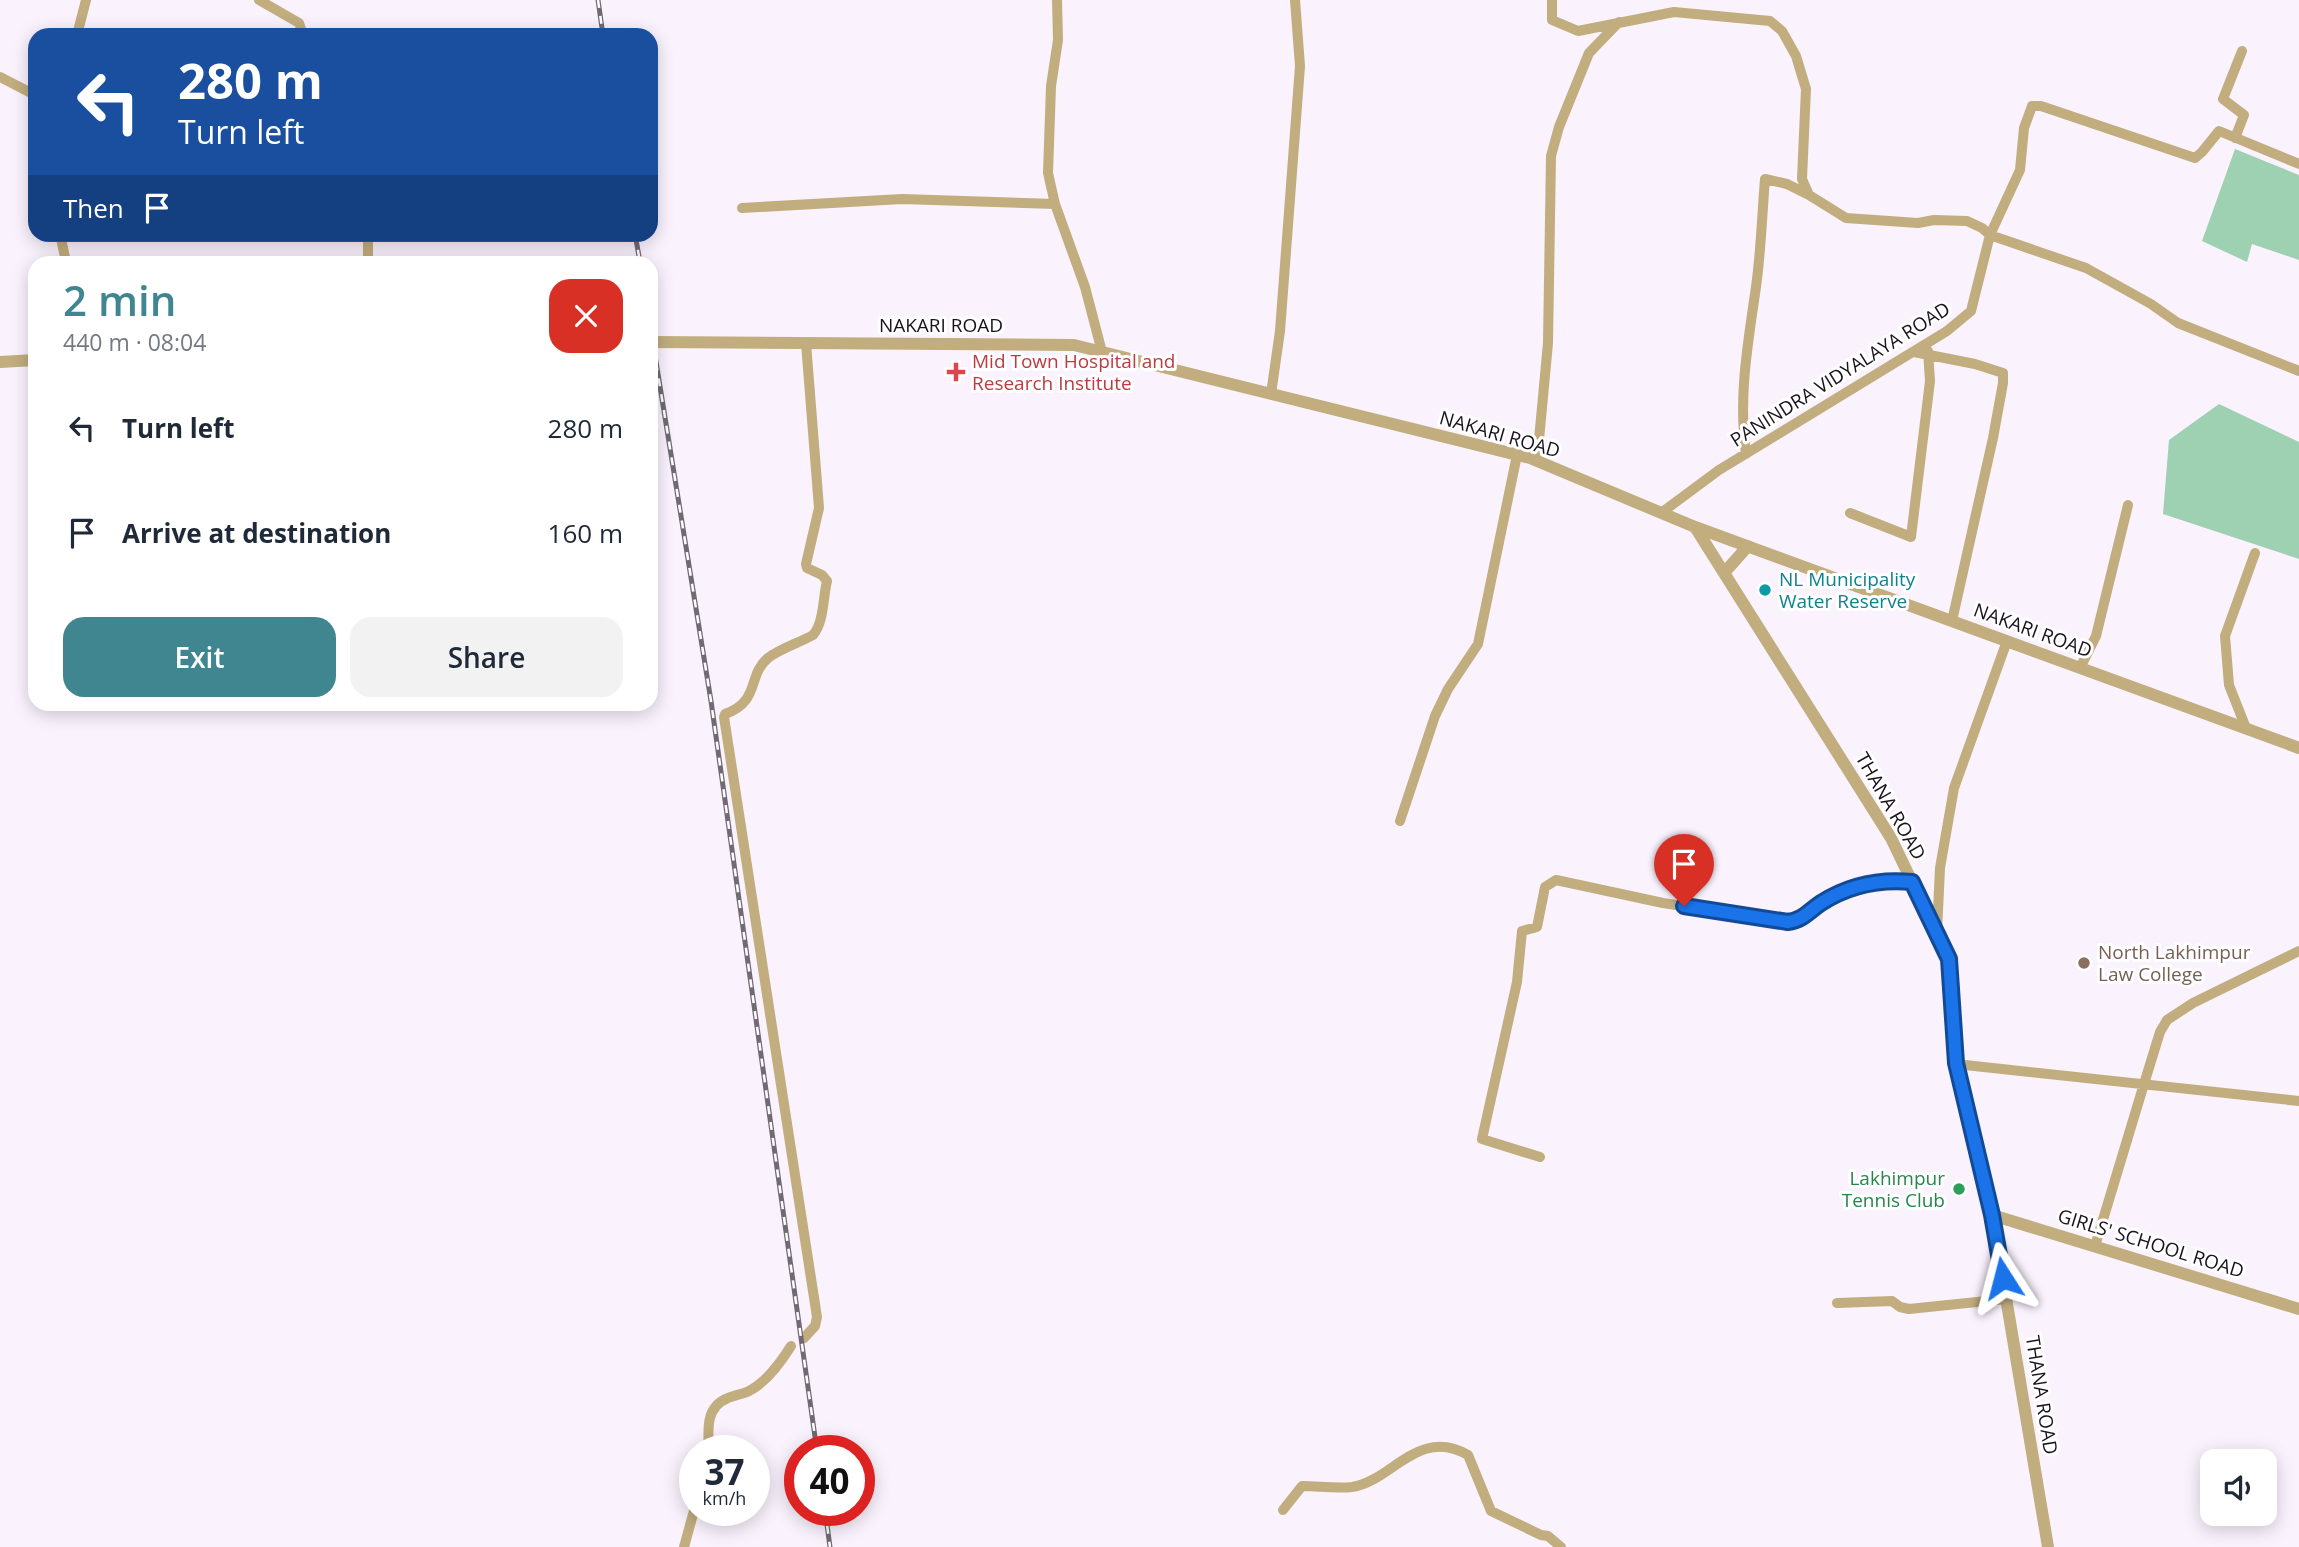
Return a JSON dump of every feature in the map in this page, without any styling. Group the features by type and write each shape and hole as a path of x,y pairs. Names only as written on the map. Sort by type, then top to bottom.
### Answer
{"street":[{"path":"79,28 86,0"},
{"path":"259,0 299,23 301,28"},
{"path":"1057,0 1058,40 1051,86 1048,173 1055,204 1085,287 1102,352"},
{"path":"1271,394 1280,331 1300,66 1295,0"},
{"path":"1552,0 1552,20 1578,31 1674,12 1770,21 1782,32 1796,56 1805,89 1802,179 1810,195"},
{"path":"1537,461 1551,290 1551,156 1559,127 1590,53 1619,22"},
{"path":"2242,51 2223,99 2244,115 2235,138 2299,164"},
{"path":"0,77 28,91"},
{"name":"PANINDRA VIDYALAYA ROAD","path":"1661,513 1719,470 1914,352 1927,349 1971,311 1990,235 2020,170 2024,128 2032,106 2195,158 2219,131 2235,138"},
{"path":"1746,454 1743,434 1744,363 1756,285 1766,179 1787,184 1810,195 1846,218 1919,223 1934,220 1967,221 1990,235 2086,268 2151,304 2178,323 2299,371"},
{"path":"742,208 902,199 1055,204"},
{"name":"NAKARI ROAD","path":"658,342 1073,345 1102,352 1537,461 1695,527 2299,748"},
{"path":"804,1338 814,1326 817,1317 724,717 741,707 751,694 766,659 817,631 827,581 822,575 807,568 806,564 819,508 806,343"},
{"path":"1850,513 1911,537 1930,380 1927,349 2003,373 1993,438 1952,621"},
{"path":"0,362 28,360"},
{"path":"1400,821 1435,716 1448,689 1478,644 1517,455"},
{"path":"2080,668 2096,636 2128,505"},
{"name":"THANA ROAD","path":"1695,527 1891,838 1949,959 1956,1063 1992,1215 2048,1547"},
{"path":"1724,573 1748,546"},
{"path":"2246,728 2229,685 2225,636 2255,553"},
{"path":"1937,933 1940,868 1954,788 2007,641"},
{"path":"1540,1157 1482,1139 1517,982 1522,931 1536,927 1545,887 1556,880 1663,903 1788,922 1800,920 1822,902 1864,883 1889,880 1912,882"},
{"path":"2095,1246 2160,1032 2167,1020 2193,1003 2299,951"},
{"path":"1956,1063 2299,1101"},
{"name":"GIRLS' SCHOOL ROAD","path":"1992,1215 2299,1309"},
{"path":"1838,1303 1892,1301 1909,1309 2006,1299"},
{"path":"709,1435 710,1414 720,1401 750,1391 792,1346"},
{"path":"1283,1510 1302,1486 1353,1487 1417,1452 1450,1448 1468,1455 1491,1511 1548,1536 1561,1547"},
{"path":"684,1547 690,1526"}],"green space":[{"path":"2235,149 2299,175 2299,260 2252,244 2247,262 2202,241"},
{"path":"2219,404 2299,442 2299,559 2163,514 2169,440"}],"railway":[{"path":"598,0 602,28"},
{"path":"636,242 639,256"},
{"path":"658,374 711,701 815,1435"},
{"path":"827,1526 830,1547"}],"place":[{"name":"Mid Town Hospital and Research Institute","path":"956,372"},
{"name":"NL Municipality Water Reserve","path":"1765,590"},
{"name":"North Lakhimpur Law College","path":"2084,963"},
{"name":"Lakhimpur Tennis Club","path":"1959,1189"}],"route":[{"path":"1684,906 1788,922 1800,920 1822,902 1864,883 1889,880 1912,882 1949,959 1956,1063 1992,1215 2003,1278"}]}
